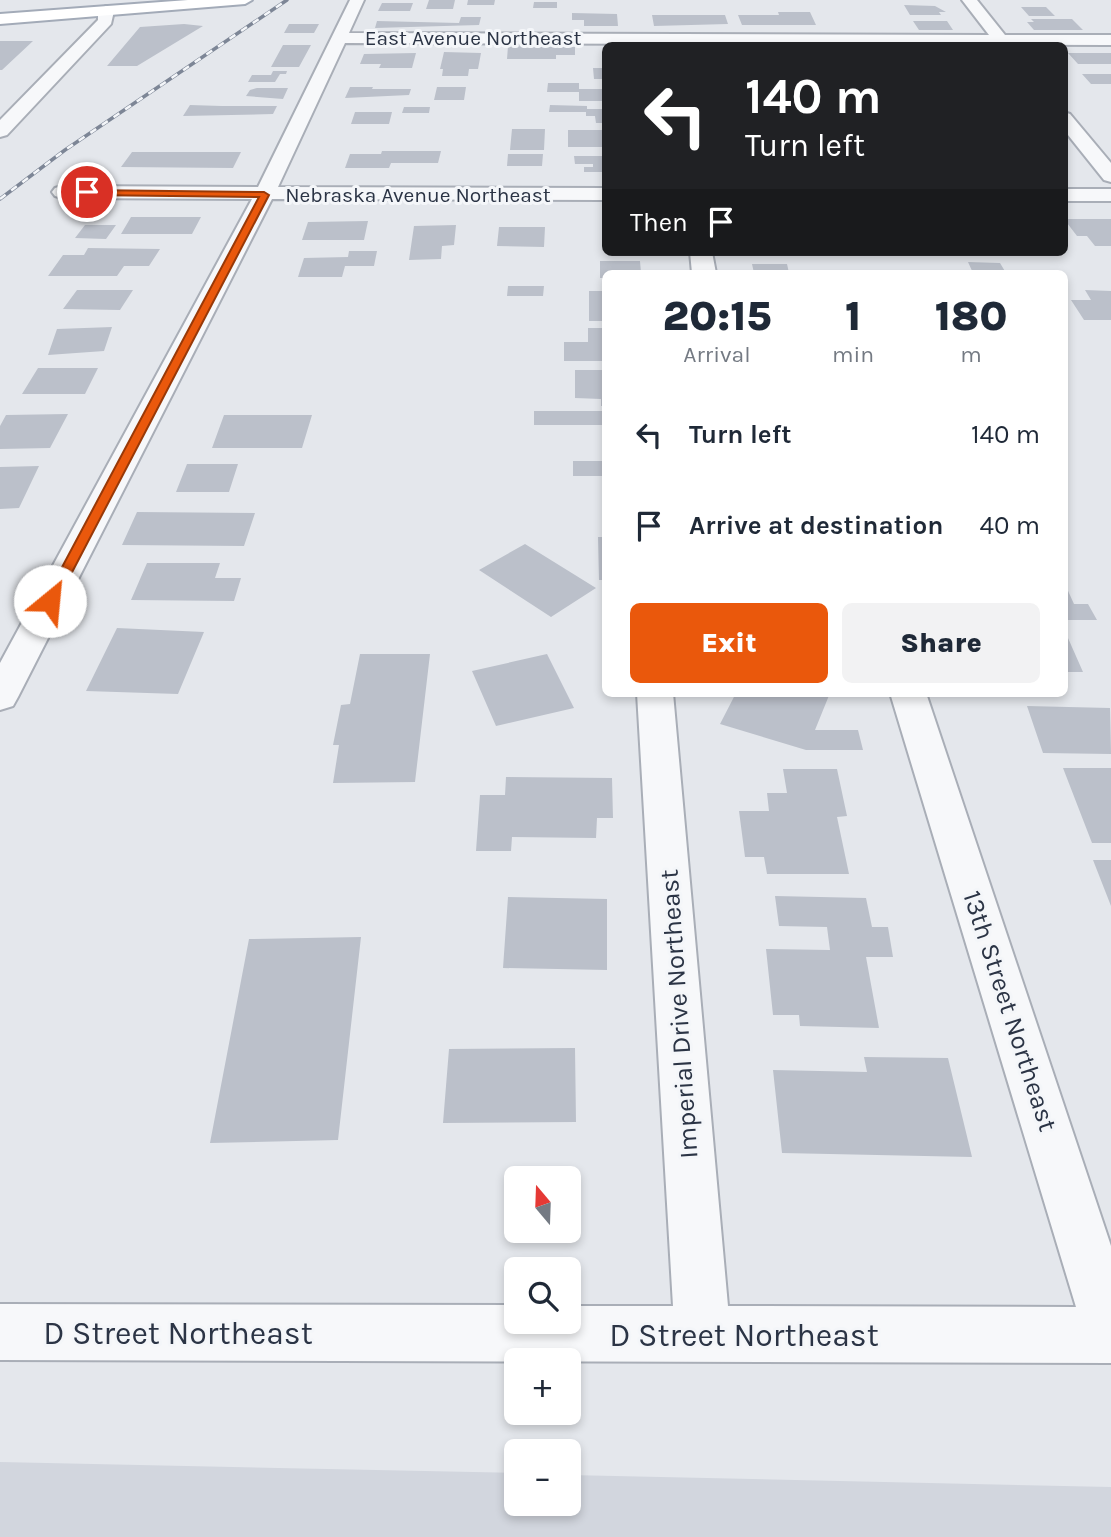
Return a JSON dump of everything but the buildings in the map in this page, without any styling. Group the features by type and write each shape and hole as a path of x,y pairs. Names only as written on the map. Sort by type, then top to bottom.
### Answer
{"main road":[{"path":"0,19 245,0"}],"street":[{"path":"0,697 264,195 357,0"},
{"path":"970,0 1003,42"},
{"path":"0,131 106,21 106,11"},
{"name":"East Avenue Northeast","path":"339,38 666,42"},
{"name":"East Avenue Northeast","path":"1040,42 1111,40"},
{"path":"1068,123 1111,176"},
{"name":"Nebraska Avenue Northeast","path":"62,192 264,195 602,194"},
{"path":"1068,195 1111,195"},
{"name":"Imperial Drive Northeast","path":"656,697 703,1335"},
{"name":"13th Street Northeast","path":"909,697 1111,1329"},
{"name":"D Street Northeast","path":"0,1332 1111,1335"}],"shaded area":[{"path":"0,1462 504,1473 504,1516 581,1516 581,1475 1111,1487 1111,1537 0,1537"}],"railway":[{"path":"0,199 65,150 287,0"}],"route":[{"path":"50,601 264,195 87,192"}]}
